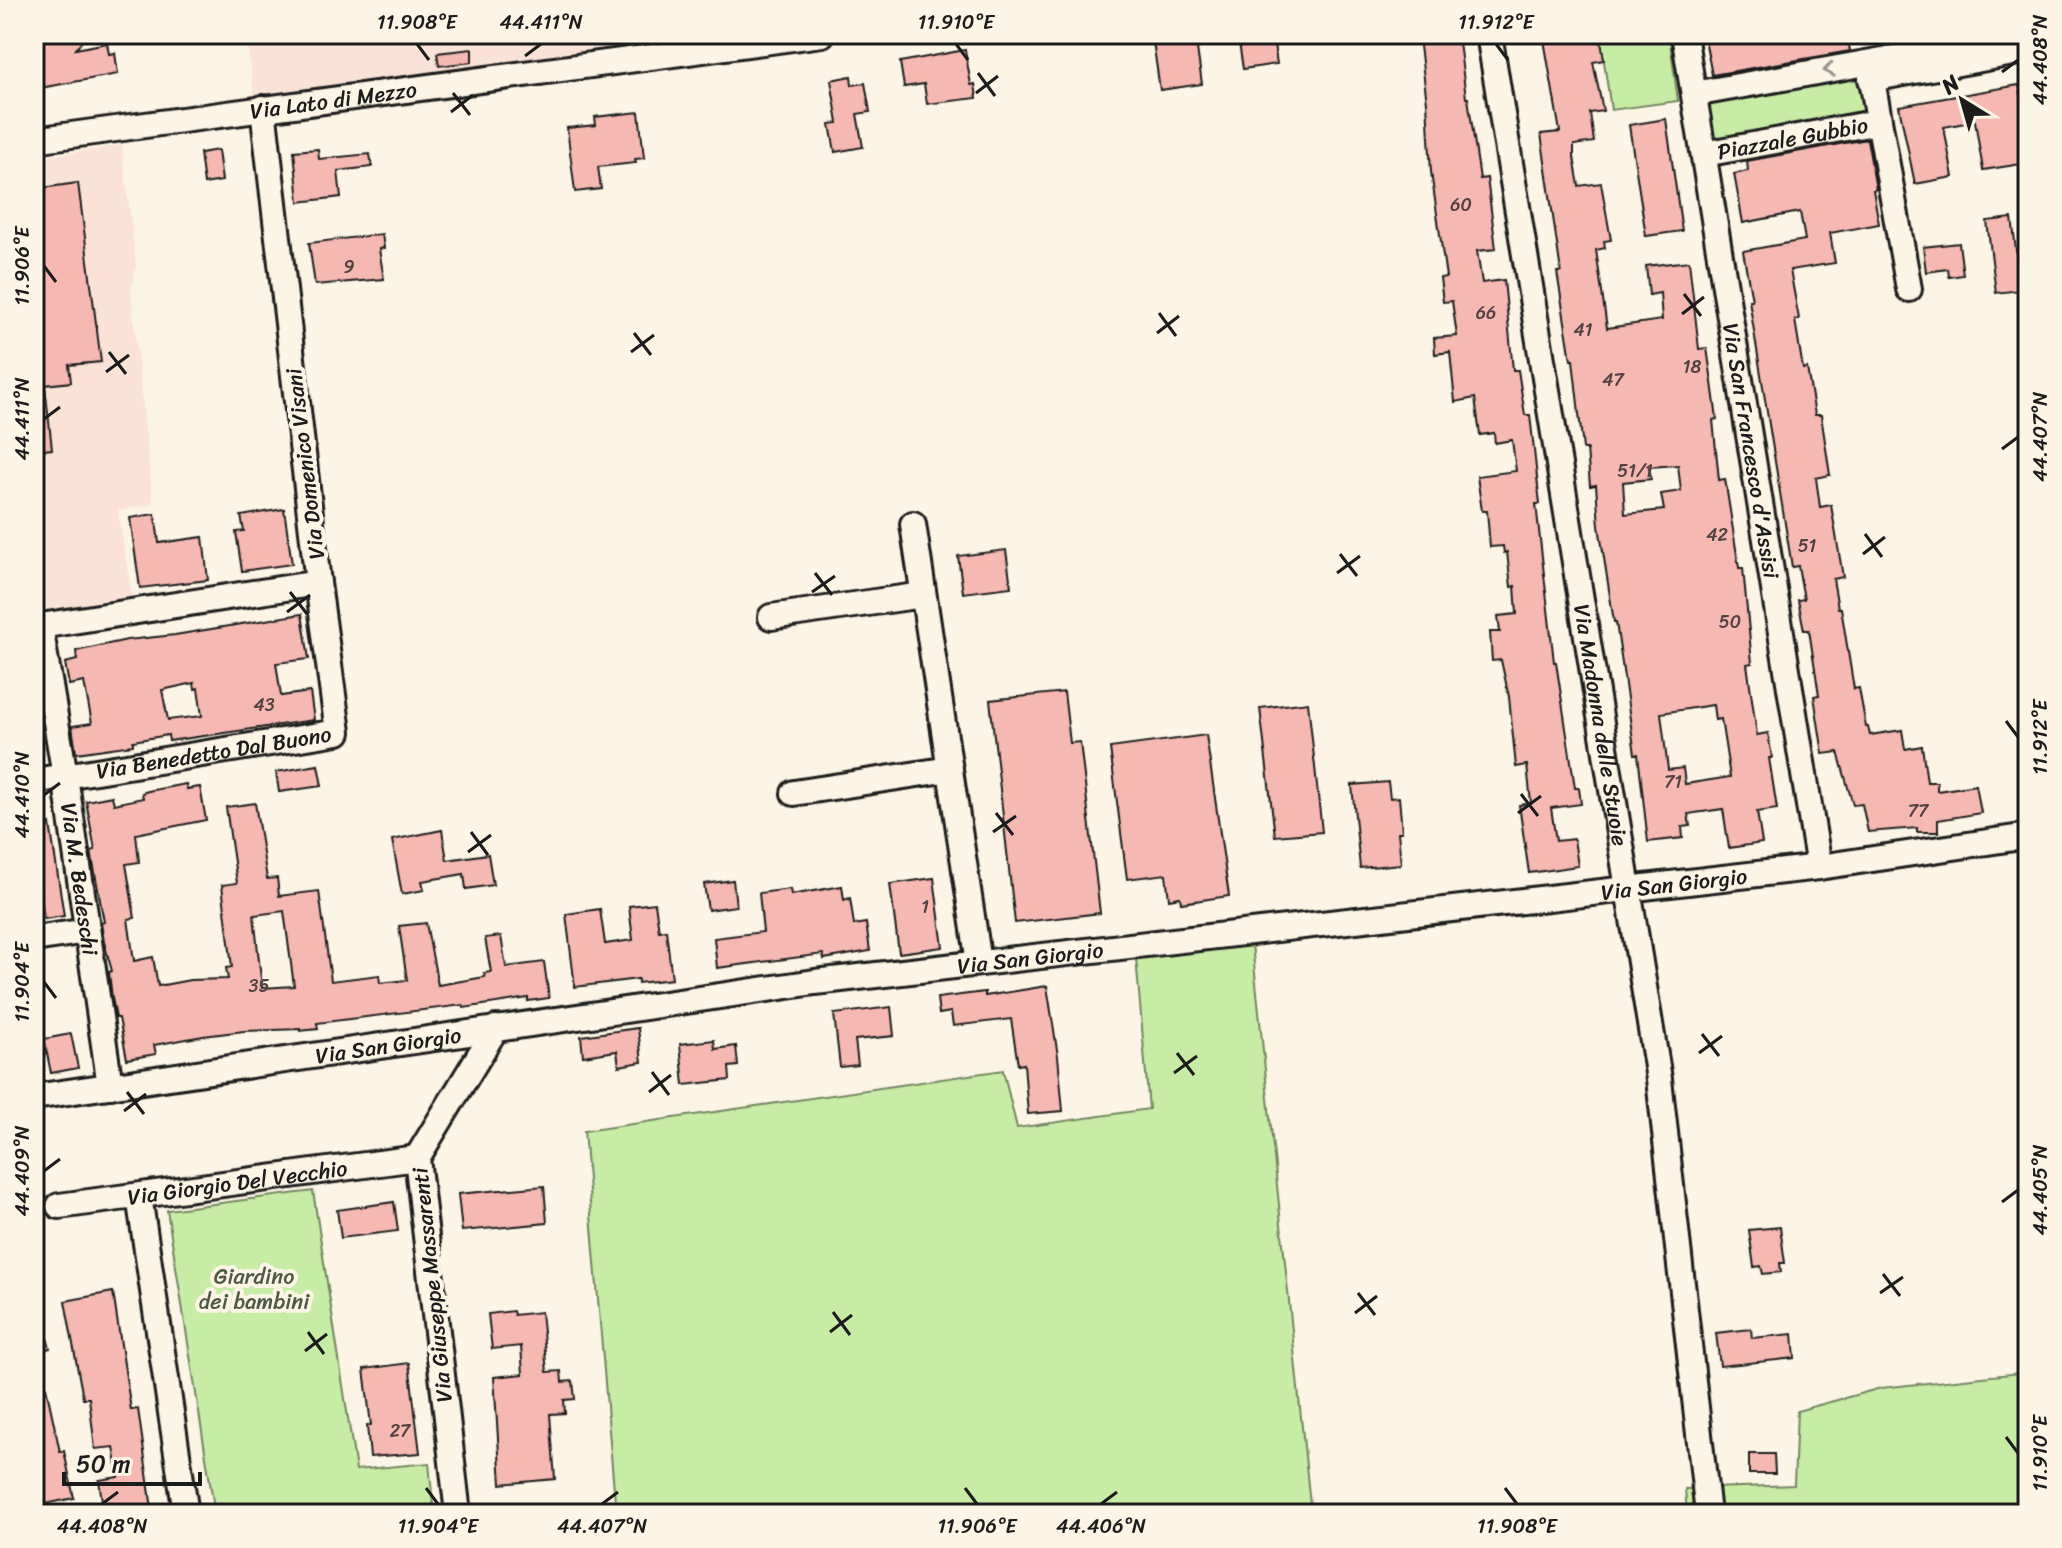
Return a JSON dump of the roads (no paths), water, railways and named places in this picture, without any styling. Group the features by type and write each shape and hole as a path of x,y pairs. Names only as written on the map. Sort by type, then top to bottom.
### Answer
{"street":[{"name":"Via Lato di Mezzo","path":"35,140 822,34"},
{"name":"Via Madonna delle Stuoie","path":"1489,34 1659,1079 1708,1514"},
{"name":"Via San Francesco d'Assisi","path":"1684,34 1819,867"},
{"path":"1694,94 2019,52 2016,36"},
{"name":"Piazzale Gubbio","path":"1870,71 1909,289"},
{"name":"Via Domenico Visani","path":"37,627 318,583 263,108"},
{"name":"Piazzale Gubbio","path":"1704,154 1879,122"},
{"path":"913,524 979,963"},
{"name":"Via Benedetto Dal Buono","path":"34,781 338,732 318,583"},
{"path":"771,617 923,595"},
{"name":"Via M. Bedeschi","path":"37,627 65,776 110,1086"},
{"path":"794,793 950,769"},
{"name":"Via San Giorgio","path":"34,1097 815,982 1628,890 1819,867 2028,836"},
{"path":"34,939 87,931"},
{"name":"Via Giuseppe Massarenti","path":"458,1514 417,1158 496,1028"},
{"name":"Via Giorgio Del Vecchio","path":"59,1206 417,1158"},
{"path":"139,1196 186,1514"}],"park label":[{"name":"Giardino dei bambini","path":"254,1288"}]}
